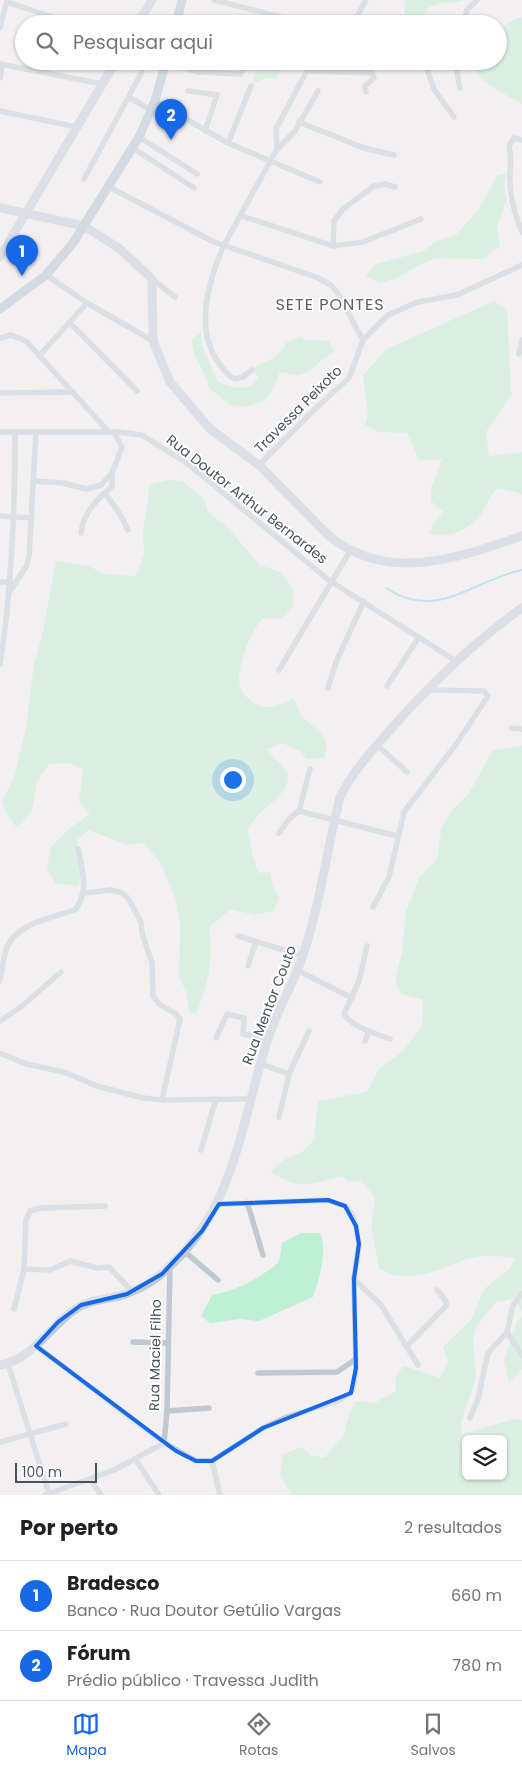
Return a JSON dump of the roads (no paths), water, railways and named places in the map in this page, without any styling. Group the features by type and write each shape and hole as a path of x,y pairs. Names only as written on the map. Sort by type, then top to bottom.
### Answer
{"main road":[{"path":"178,15 182,0"},
{"path":"0,309 46,275 84,226 139,137 153,106 164,70"}],"street":[{"path":"143,15 152,0"},
{"path":"214,0 231,2 276,15"},
{"path":"357,15 366,0"},
{"path":"465,15 467,10 477,0"},
{"path":"0,28 7,1 47,15"},
{"path":"0,78 1,65 15,68"},
{"path":"28,70 102,84"},
{"path":"0,257 111,70"},
{"path":"192,70 240,74 244,70"},
{"path":"427,70 434,89 454,117"},
{"path":"457,70 460,88"},
{"path":"276,149 276,129 307,71 372,73 374,78 366,85 366,92"},
{"path":"84,179 130,98 142,72"},
{"path":"228,143 251,86"},
{"path":"188,91 217,94 205,131"},
{"path":"252,370 239,379 231,377 210,350 207,338 205,307 217,261 224,245 242,216 276,149 295,131 318,91"},
{"path":"130,98 153,106 228,143 320,182"},
{"path":"0,111 76,127"},
{"path":"299,122 364,148 394,155"},
{"path":"139,137 196,174"},
{"path":"522,140 514,138 509,146 513,162 509,181 515,213 522,232"},
{"path":"132,148 194,188"},
{"path":"333,246 334,221 343,209 374,186 385,184 395,187"},
{"path":"109,187 214,242 316,277 331,286 363,340"},
{"path":"0,208 84,226 120,249 175,297"},
{"path":"242,216 333,246 363,242 421,219"},
{"name":"Travessa Peixoto","path":"259,465 349,378 363,340 388,315 418,302 457,294 522,266"},
{"path":"46,275 88,303 153,341"},
{"path":"152,278 151,324 153,341 170,382 210,429 259,465 328,536 350,551 377,561 414,563 462,556 522,536"},
{"path":"39,356 88,303"},
{"path":"70,323 138,391"},
{"path":"0,338 12,335 19,337 112,432 122,447 112,473 112,486 89,509 83,521 81,533"},
{"path":"519,354 522,340"},
{"path":"0,392 73,392"},
{"name":"Rua Doutor Arthur Bernardes","path":"0,432 112,432 142,435 188,464 330,581 456,661"},
{"path":"0,664 3,622 11,582 15,517 15,432"},
{"path":"10,591 27,565 32,518 36,432"},
{"path":"34,481 62,483 86,489 101,485 112,473"},
{"path":"105,493 120,514 128,530"},
{"path":"0,516 32,518"},
{"path":"279,670 330,581 350,551"},
{"path":"0,582 11,582"},
{"path":"328,688 336,662 364,601"},
{"name":"Rua Mentor Couto","path":"4,1364 36,1346 58,1322 81,1305 132,1291 155,1279 185,1252 202,1231 219,1204 242,1135 250,1099 268,1039 303,956 340,797 348,781 425,690 482,638 522,608"},
{"path":"387,686 419,637"},
{"path":"373,907 389,877 404,812 457,743 488,696 484,691 425,690"},
{"path":"512,728 522,728"},
{"path":"377,745 406,772"},
{"path":"279,834 289,818 299,811 310,769"},
{"path":"299,811 397,836"},
{"path":"0,982 8,946 13,938 32,925 75,910 84,893 78,850"},
{"path":"84,893 111,890 122,893 128,898 141,922 142,933 152,963 153,996 159,1004 176,1014 180,1019 162,1100"},
{"path":"238,936 303,956"},
{"path":"248,966 256,941"},
{"path":"367,946 362,970 344,1016 390,1039"},
{"path":"297,970 352,998"},
{"path":"0,1021 22,1006 61,972"},
{"path":"216,1038 226,1014 244,1019 243,1034 268,1039"},
{"path":"365,1041 369,1030"},
{"path":"279,1117 290,1074 309,1031"},
{"path":"0,1053 26,1064 79,1077 98,1086 143,1098 162,1100 250,1099"},
{"path":"261,1064 290,1074"},
{"path":"201,1150 216,1099"},
{"path":"36,1346 164,1442 196,1461 212,1461 250,1436 287,1417 344,1398 354,1384 356,1359 354,1279 358,1244 356,1226 352,1215 345,1206 328,1200 219,1204"},
{"path":"247,1202 263,1255"},
{"path":"14,1309 24,1269 26,1220 30,1211 41,1208 105,1206"},
{"path":"185,1252 218,1280"},
{"path":"24,1269 50,1270 70,1261 97,1268 109,1267 132,1291"},
{"name":"Rua Maciel Filho","path":"164,1442 167,1410 170,1267"},
{"path":"354,1279 381,1305 418,1365"},
{"path":"406,1346 446,1306 446,1301 437,1290"},
{"path":"470,1418 478,1399 488,1353 506,1332 513,1304 522,1294"},
{"path":"506,1332 522,1355"},
{"path":"132,1342 168,1343"},
{"path":"258,1372 337,1372 356,1359"},
{"path":"4,1364 30,1434 47,1494 62,1493 136,1460 164,1442"},
{"path":"167,1410 208,1408"},
{"path":"0,1442 66,1424"},
{"path":"136,1460 159,1495"},
{"path":"212,1461 220,1495"},
{"path":"91,1480 101,1495"}],"waterway":[{"path":"386,588 404,597 422,601 439,600 455,596 504,575 522,570"}],"place":[{"name":"Fórum","path":"171,140"},
{"name":"Bradesco","path":"22,276"}],"district":[{"name":"SETE PONTES","path":"330,304"}]}
